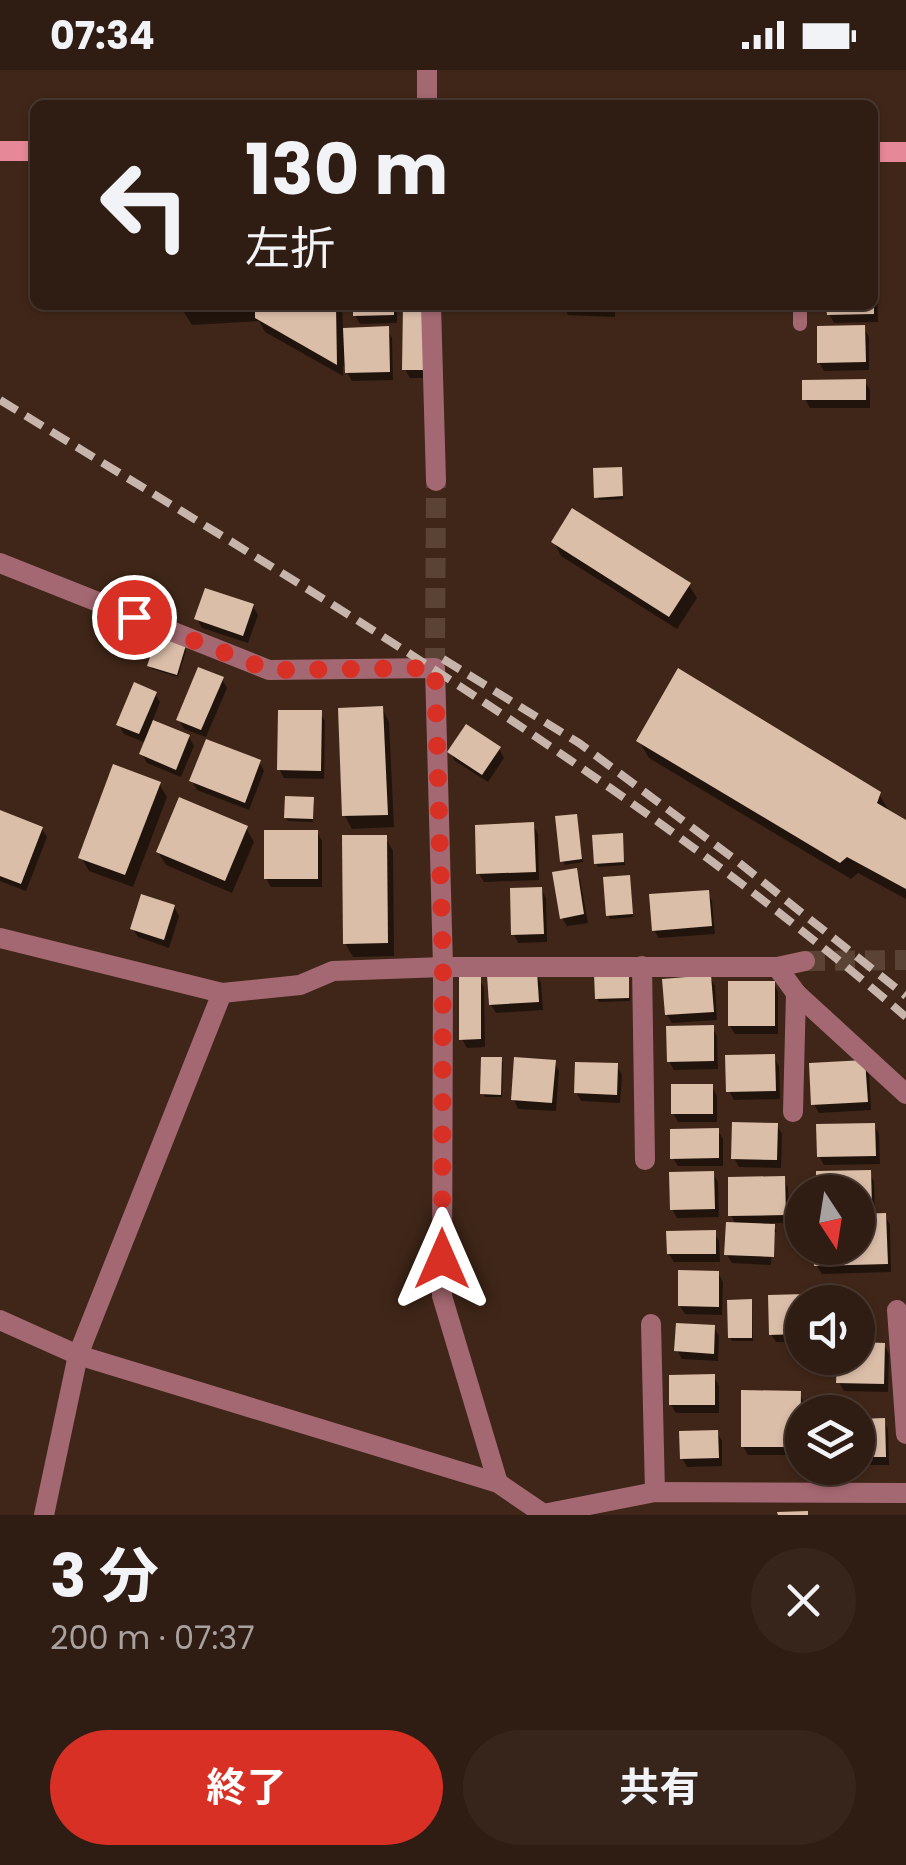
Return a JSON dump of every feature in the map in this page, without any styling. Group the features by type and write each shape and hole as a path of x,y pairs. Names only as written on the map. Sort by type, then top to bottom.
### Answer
{"street":[{"path":"427,70 427,100"},
{"path":"0,151 30,151"},
{"path":"878,152 906,152"},
{"path":"432,310 436,480"},
{"path":"0,564 269,670 435,668 443,966 442,1296 498,1483"},
{"path":"0,938 222,994 300,985 333,972 443,966 777,967 804,961"},
{"path":"642,966 645,1160"},
{"path":"777,967 796,993 906,1094"},
{"path":"793,1112 796,993"},
{"path":"44,1515 78,1355 222,994"},
{"path":"897,1310 906,1434"},
{"path":"0,1320 78,1355 498,1483 544,1515 656,1492 906,1493"},
{"path":"650,1324 656,1492"}],"lane":[{"path":"800,310 800,324"}],"building":[{"path":"255,310 336,310 337,365 255,318"},
{"path":"353,310 394,310 394,315 353,316"},
{"path":"403,310 424,310 423,370 402,370"},
{"path":"826,310 874,310 874,314 827,315"},
{"path":"865,325 866,362 817,363 817,326"},
{"path":"389,326 390,372 345,373 343,328"},
{"path":"866,379 866,400 802,400 802,380"},
{"path":"622,467 623,496 594,498 593,468"},
{"path":"572,508 691,583 669,617 551,542"},
{"path":"205,588 254,604 243,636 194,619"},
{"path":"157,636 186,645 177,675 147,666"},
{"path":"198,667 224,677 201,730 176,720"},
{"path":"678,668 881,792 877,803 906,820 906,889 847,857 840,863 636,741"},
{"path":"134,682 157,692 139,734 116,725"},
{"path":"383,706 388,815 342,816 338,708"},
{"path":"278,710 322,710 321,771 277,770"},
{"path":"153,720 190,735 176,770 139,754"},
{"path":"466,724 501,747 482,775 447,752"},
{"path":"206,739 261,760 245,803 189,781"},
{"path":"113,764 161,782 125,875 78,858"},
{"path":"285,796 314,797 313,819 284,818"},
{"path":"179,797 248,826 225,881 156,852"},
{"path":"0,810 43,827 21,884 0,876"},
{"path":"577,814 582,859 560,862 555,816"},
{"path":"534,822 536,872 476,874 475,825"},
{"path":"264,830 318,830 318,879 264,879"},
{"path":"623,833 624,862 594,864 592,835"},
{"path":"342,835 387,835 388,943 343,944"},
{"path":"577,868 584,914 560,919 552,872"},
{"path":"630,875 633,914 606,916 603,877"},
{"path":"542,887 544,934 511,935 510,888"},
{"path":"709,890 712,926 652,931 649,894"},
{"path":"141,894 175,905 164,940 130,929"},
{"path":"537,971 539,1002 489,1005 487,975"},
{"path":"629,971 629,998 595,999 594,973"},
{"path":"711,975 714,1012 665,1015 662,979"},
{"path":"459,976 481,976 481,1039 459,1040"},
{"path":"728,981 775,981 775,1026 728,1026"},
{"path":"714,1025 714,1061 667,1062 666,1026"},
{"path":"775,1054 776,1091 726,1092 725,1055"},
{"path":"481,1057 502,1057 501,1095 480,1094"},
{"path":"514,1057 556,1060 552,1103 511,1100"},
{"path":"865,1060 868,1102 811,1105 809,1063"},
{"path":"575,1062 618,1063 617,1095 574,1093"},
{"path":"671,1084 713,1084 713,1114 671,1114"},
{"path":"732,1122 778,1123 777,1160 731,1159"},
{"path":"875,1123 876,1156 817,1157 816,1124"},
{"path":"719,1128 719,1158 670,1159 670,1129"},
{"path":"871,1170 871,1175 816,1175 816,1171"},
{"path":"714,1171 715,1209 670,1210 669,1172"},
{"path":"785,1176 785,1215 728,1216 728,1177"},
{"path":"875,1213 886,1213 888,1264 875,1264"},
{"path":"726,1222 775,1224 774,1257 724,1255"},
{"path":"716,1230 716,1254 667,1254 666,1231"},
{"path":"678,1270 719,1271 719,1307 678,1306"},
{"path":"768,1295 785,1295 785,1335 769,1335"},
{"path":"752,1299 752,1338 728,1338 727,1300"},
{"path":"676,1323 715,1325 714,1354 674,1351"},
{"path":"875,1343 885,1343 884,1384 836,1383 836,1375 875,1375"},
{"path":"715,1374 715,1405 669,1405 669,1375"},
{"path":"741,1390 801,1391 801,1395 785,1395 785,1447 741,1447"},
{"path":"875,1418 885,1418 886,1457 875,1457"},
{"path":"718,1430 719,1458 680,1459 679,1431"},
{"path":"808,1511 808,1515 777,1512"}],"tunnel":[{"path":"435,668 436,481"},
{"path":"805,961 906,960"}],"railway":[{"path":"0,400 350,616 580,767 800,929 906,1017"},
{"path":"443,659 579,743 737,861 906,996"}],"route":[{"path":"134,617 269,670 435,668 443,966 442,1259"}]}
